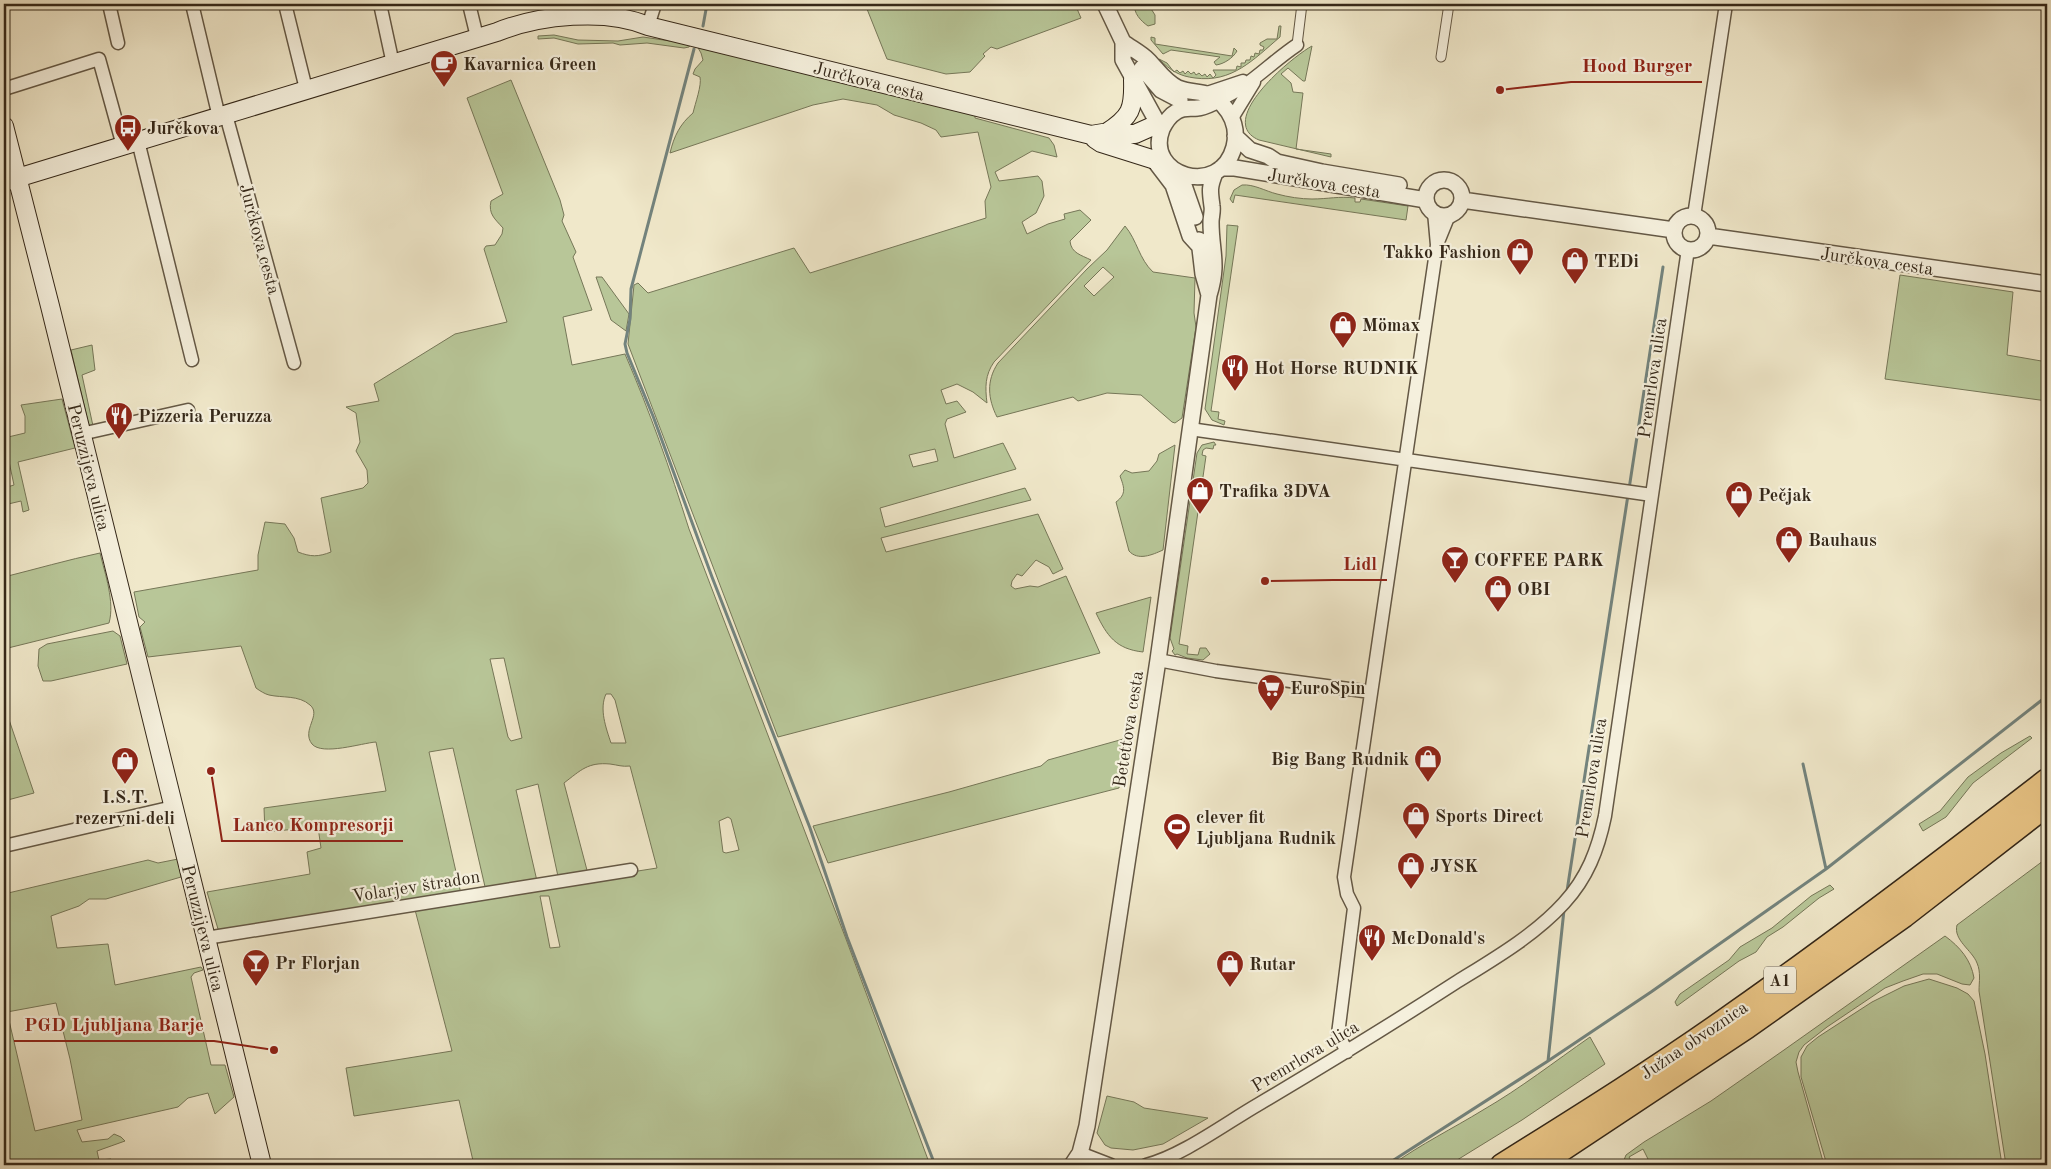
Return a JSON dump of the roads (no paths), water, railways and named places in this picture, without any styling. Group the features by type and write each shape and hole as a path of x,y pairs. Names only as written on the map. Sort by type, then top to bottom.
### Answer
{"highway":[{"name":"Južna obvoznica","path":"1502,1165 1738,1011 1898,895 2047,780"},
{"name":"Južna obvoznica","path":"1539,1165 1747,1027 1904,916 2047,805"}],"main road":[{"name":"Jurčkova cesta","path":"10,180 497,32 567,15 633,20 648,26 1098,134 1135,134 1160,120"},
{"path":"1098,134 1121,123 1128,116 1133,103 1133,80"},
{"name":"Peruzzijeva ulica","path":"4,126 10,180 81,434 262,1165"},
{"name":"Jurčkova cesta","path":"1098,134 1101,143 1118,147 1126,145 1156,153"}],"street":[{"path":"108,4 118,44"},
{"path":"192,4 222,116"},
{"path":"285,4 306,90"},
{"path":"380,4 393,64"},
{"path":"469,4 477,38"},
{"path":"648,26 655,4"},
{"path":"1105,4 1123,42 1155,84 1168,95 1180,100 1211,99 1241,89 1256,78 1297,45 1302,4"},
{"path":"1441,57 1449,4"},
{"path":"1694,216 1726,4"},
{"path":"1123,42 1123,60 1133,80 1160,120"},
{"path":"1123,42 1147,59 1163,77 1178,88 1211,99 1232,118"},
{"path":"4,89 99,59 131,144 192,360"},
{"path":"1156,153 1180,174 1190,177 1210,171 1231,143 1232,118 1256,78"},
{"path":"1160,120 1182,109 1199,109 1211,99"},
{"path":"1211,99 1222,119 1231,143"},
{"path":"1156,153 1160,120 1171,104 1180,100"},
{"name":"Jurčkova cesta","path":"222,116 294,364"},
{"name":"Jurčkova cesta","path":"1231,143 1240,156 1255,161 1266,164 1277,162 1322,172 1434,204"},
{"path":"1156,153 1170,151 1178,163 1188,168 1210,171"},
{"name":"Betettova cesta","path":"1156,153 1173,185 1190,236 1201,248"},
{"name":"Jurčkova cesta","path":"1210,171 1235,168 1434,204"},
{"name":"Betettova cesta","path":"1076,1159 1087,1126 1158,660 1209,295 1214,279 1210,171"},
{"name":"Betettova cesta","path":"1180,174 1193,208 1201,248 1203,274 1209,295"},
{"path":"1347,1052 1338,1034 1354,908 1347,894 1344,877 1437,244 1434,204 1435,182 1450,180 1458,186 1462,200 1457,210 1434,204"},
{"path":"1462,200 1674,230"},
{"path":"1694,216 1705,223 1708,236 1701,247 1688,250 1678,243 1674,230 1681,219 1694,216"},
{"name":"Jurčkova cesta","path":"1708,236 2047,284"},
{"name":"Premrlova ulica","path":"1146,1165 1172,1156 1347,1052 1494,958 1552,915 1574,891 1593,860 1600,842 1605,816 1688,250"},
{"path":"81,434 188,410"},
{"path":"1190,429 1652,495"},
{"path":"1158,660 1216,671 1371,692"},
{"path":"4,846 173,807"},
{"name":"Volarjev štradon","path":"206,938 631,870"},
{"path":"1076,1159 1111,1165"}],"waterway":[{"path":"703,26 707,4"},
{"path":"694,49 631,289 630,319 625,344 712,577 810,828 847,937 935,1165"},
{"path":"1629,489 1663,267"},
{"path":"1567,891 1628,495"},
{"path":"1386,1165 1651,992 1826,869 2047,696"},
{"path":"1803,764 1826,869"},
{"path":"1548,1061 1564,910"}],"place":[{"name":"Kavarnica Green","path":"444,88"},
{"name":"Hood Burger","path":"1500,90"},
{"name":"Jurčkova","path":"128,152"},
{"name":"Takko Fashion","path":"1520,276"},
{"name":"TEDi","path":"1575,285"},
{"name":"Mömax","path":"1343,349"},
{"name":"Hot Horse RUDNIK","path":"1235,392"},
{"name":"Pizzeria Peruzza","path":"119,440"},
{"name":"Trafika 3DVA","path":"1200,515"},
{"name":"Pečjak","path":"1739,519"},
{"name":"Bauhaus","path":"1789,564"},
{"name":"Lidl","path":"1265,581"},
{"name":"COFFEE PARK","path":"1455,584"},
{"name":"OBI","path":"1498,613"},
{"name":"EuroSpin","path":"1271,712"},
{"name":"Lanco Kompresorji","path":"211,771"},
{"name":"Big Bang Rudnik","path":"1428,783"},
{"name":"I.S.T. rezervni deli","path":"125,785"},
{"name":"Sports Direct","path":"1416,840"},
{"name":"clever fit Ljubljana Rudnik","path":"1177,851"},
{"name":"JYSK","path":"1411,890"},
{"name":"McDonald's","path":"1372,962"},
{"name":"Pr Florjan","path":"256,987"},
{"name":"Rutar","path":"1230,988"},
{"name":"PGD Ljubljana Barje","path":"274,1050"}]}
